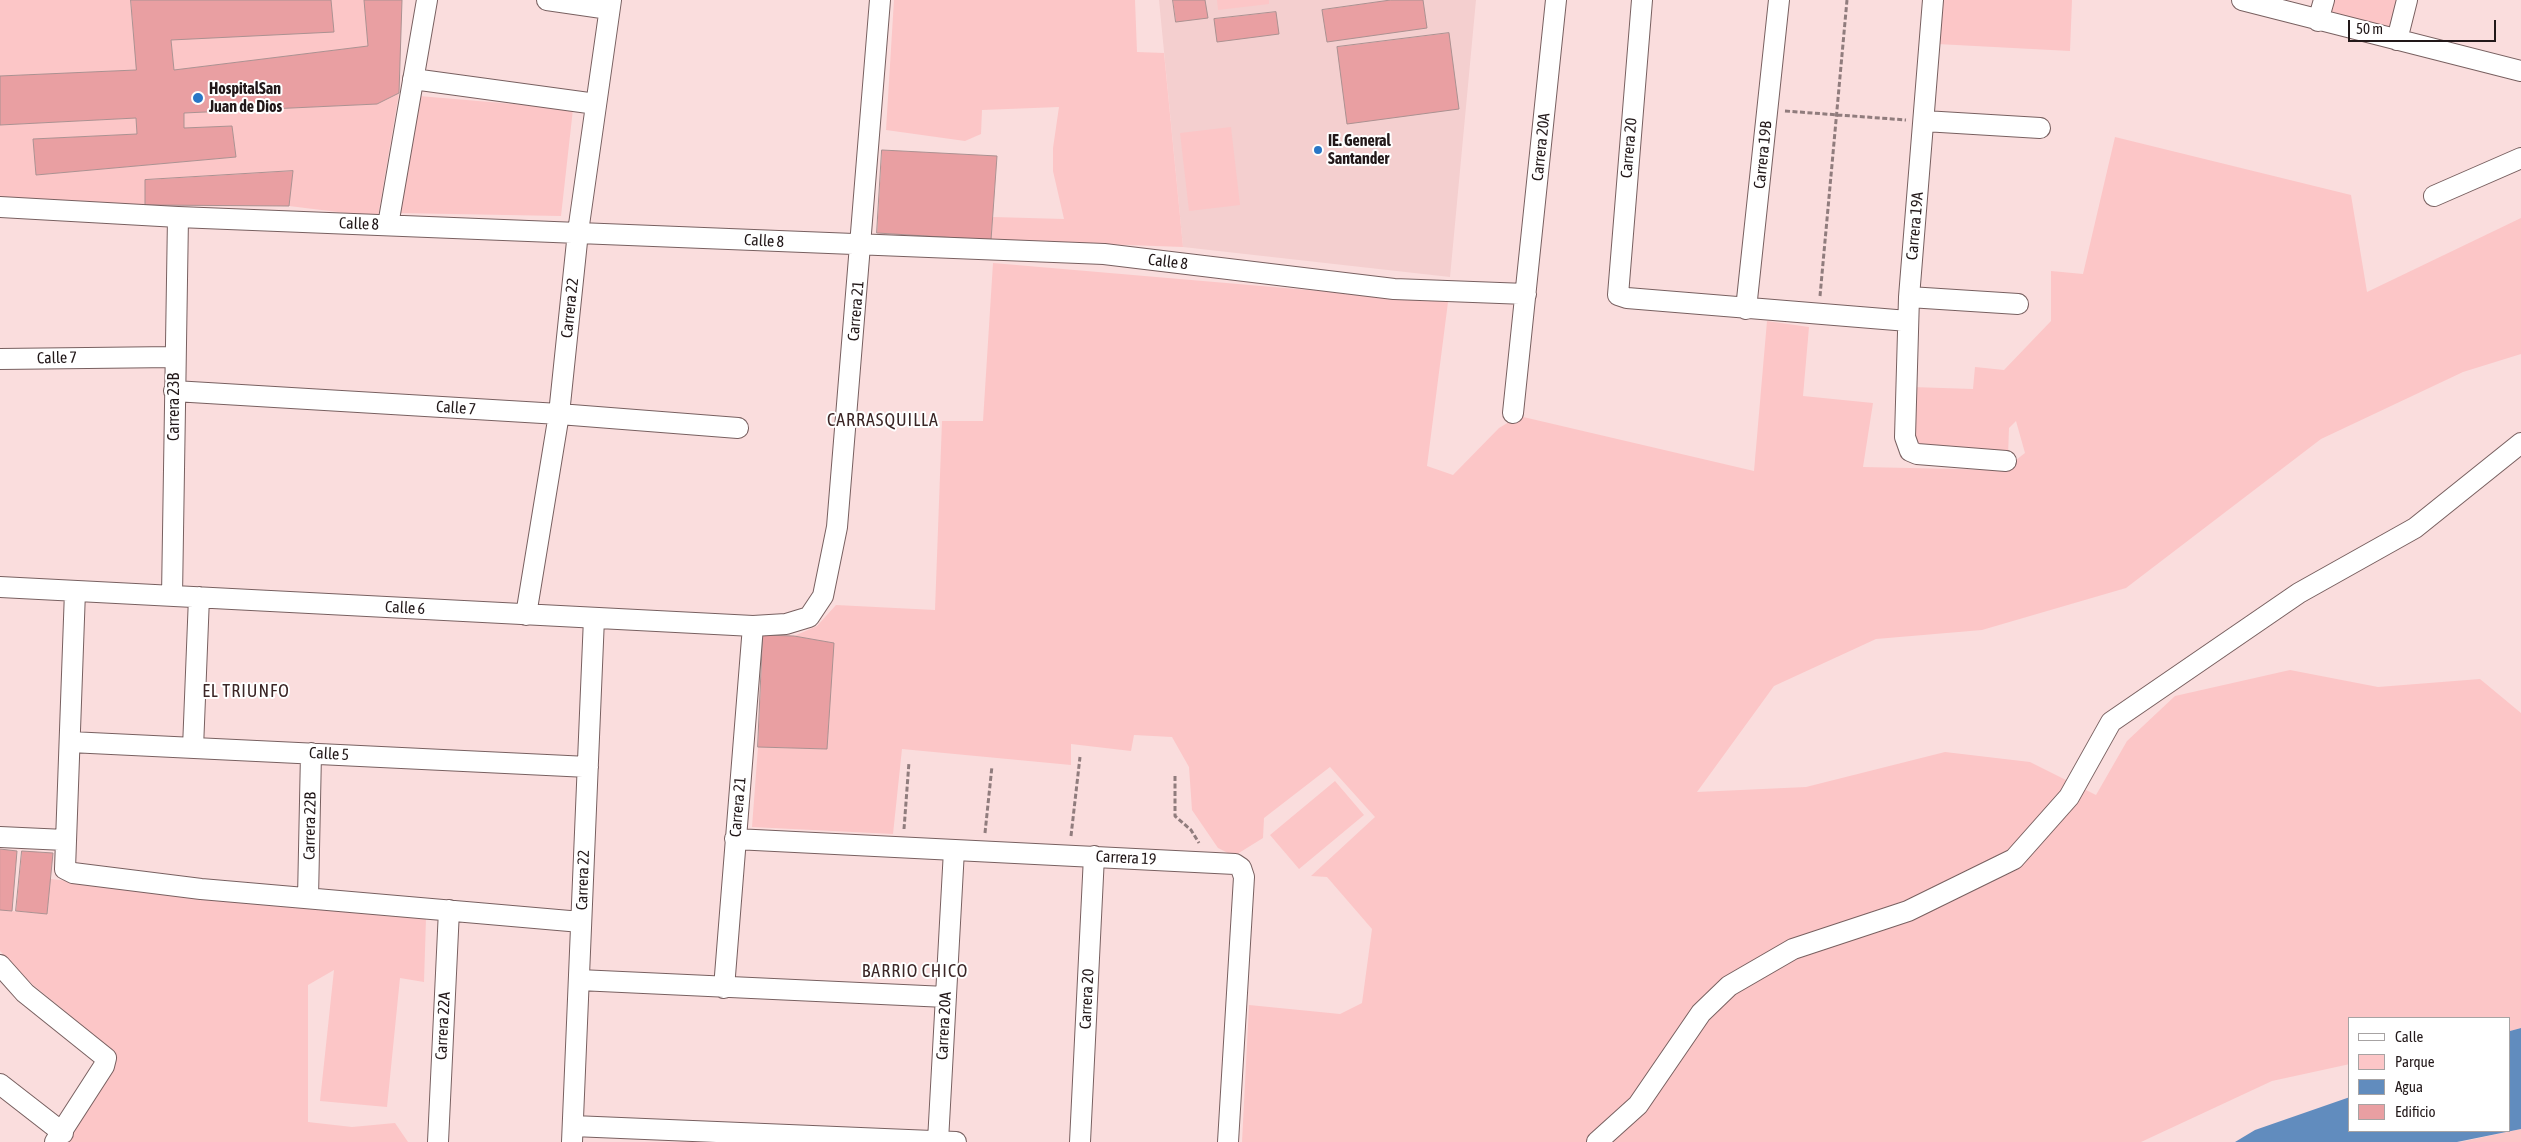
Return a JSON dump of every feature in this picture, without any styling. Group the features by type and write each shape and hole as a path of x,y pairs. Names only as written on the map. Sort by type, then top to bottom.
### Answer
{"street":[{"path":"388,225 427,0"},
{"path":"547,0 610,5"},
{"name":"Carrera 21","path":"809,617 823,596 837,527 880,0"},
{"name":"Carrera 20A","path":"1512,413 1556,0"},
{"name":"Carrera 20","path":"1642,0 1618,295 1627,298 1746,309"},
{"name":"Carrera 19B","path":"1746,309 1779,0"},
{"name":"Carrera 19A","path":"1933,0 1909,296 1905,437 1910,451 1917,454 2006,461"},
{"path":"2242,0 2318,21 2521,71"},
{"path":"2318,21 2324,0"},
{"path":"2397,40 2407,0"},
{"name":"Carrera 22","path":"526,615 559,414 578,232 610,5"},
{"path":"413,79 596,104"},
{"path":"1924,121 2040,128"},
{"path":"2434,196 2521,158"},
{"name":"Calle 8","path":"0,207 178,217 578,232 861,246 1104,254 1394,288 1526,294"},
{"name":"Carrera 23B","path":"172,596 174,357 178,217"},
{"path":"1909,296 2018,304"},
{"path":"1746,309 1908,321"},
{"name":"Calle 7","path":"0,359 174,357"},
{"name":"Calle 7","path":"174,390 559,414 738,428"},
{"path":"1597,1142 1638,1105 1701,1013 1729,986 1793,949 1908,911 2014,859 2069,797 2111,722 2299,592 2415,528 2521,443"},
{"name":"Calle 6","path":"0,587 753,626 786,624 809,617"},
{"path":"76,591 65,869 73,873 201,889 581,922"},
{"path":"193,748 198,597"},
{"name":"Carrera 22","path":"572,1134 594,618"},
{"name":"Carrera 21","path":"724,988 753,626"},
{"name":"Calle 5","path":"70,742 588,767"},
{"name":"Carrera 22B","path":"308,898 311,753"},
{"path":"0,837 65,840"},
{"name":"Carrera 19","path":"735,839 1235,864 1241,868 1244,877 1228,1142"},
{"name":"Carrera 20A","path":"947,1142 946,997 954,850"},
{"name":"Carrera 20","path":"1080,1142 1094,856"},
{"name":"Carrera 22A","path":"438,1142 449,910"},
{"path":"0,964 25,993 106,1058 104,1066 59,1137 0,1084"},
{"path":"579,980 946,997"},
{"path":"572,1134 947,1142"}],"path":[{"path":"1818,314 1847,0"},
{"path":"1768,110 1924,121"},
{"path":"1070,855 1080,757"},
{"path":"903,847 909,762"},
{"path":"984,851 992,766"},
{"path":"1175,776 1175,816 1191,830 1211,863"}],"shaded area":[{"name":"IE. General Santander","path":"1159,0 1476,0 1450,277 1183,247"}],"green space":[{"path":"0,0 131,0 136,70 0,76"},
{"path":"331,0 364,0 368,46 174,70 171,40"},
{"path":"894,0 1135,0 1137,52 1164,53 1183,247 991,240 993,217 1064,219 1053,171 1053,148 1059,107 982,110 981,134 965,141 886,130"},
{"path":"1217,0 1269,0 1269,4 1218,10"},
{"path":"1941,0 2072,0 2070,51 1937,44"},
{"path":"2331,0 2399,0 2392,31 2326,17"},
{"path":"399,93 378,217 289,206 293,171 146,180 145,205 0,197 0,125 136,118 137,134 33,139 36,175 236,157 232,126 184,128 184,113 377,104"},
{"path":"419,96 573,109 561,216 397,213"},
{"path":"1231,127 1240,205 1189,211 1180,133"},
{"path":"2115,137 2351,195 2367,292 2521,218 2521,354 2463,372 2321,439 2126,588 1982,630 1876,639 1774,686 1697,792 1806,787 1945,752 2030,762 2096,795 2127,741 2175,696 2290,670 2378,687 2480,679 2521,713 2521,1028 2511,1031 2511,1017 2348,1017 2348,1064 2272,1081 2141,1142 1242,1142 1249,1005 1340,1014 1362,1003 1372,929 1327,877 1311,876 1375,817 1330,767 1264,818 1263,838 1234,856 1218,848 1192,810 1189,767 1172,737 1134,735 1131,751 1071,744 1071,765 902,749 893,834 752,827 758,747 827,749 833,643 794,636 817,626 836,605 935,610 942,421 983,421 993,263 1448,302 1427,466 1453,475 1499,428 1519,416 1754,471 1767,321 1809,327 1803,396 1873,403 1863,467 2003,470 2025,453 2016,421 2009,428 2008,456 1913,447 1912,387 1973,389 1975,367 2004,370 2051,321 2051,271 2083,274"},
{"path":"1335,781 1364,815 1299,869 1270,835"},
{"path":"50,879 426,918 424,982 400,978 387,1107 320,1101 334,970 308,985 308,1122 352,1127 395,1123 408,1142 67,1142 116,1058 111,1049 32,984 0,951 0,910 47,914"},
{"path":"2521,1129 2521,1142 2459,1142 2511,1132"}],"water":[{"path":"2521,1028 2521,1129 2511,1131 2511,1031"},
{"path":"2348,1098 2348,1132 2506,1132 2457,1142 2235,1142 2255,1130"}],"building":[{"path":"131,0 331,0 334,32 171,40 174,70 368,46 364,0 402,0 399,93 377,104 184,113 184,128 232,126 236,157 36,175 33,139 137,134 136,118 0,125 0,76 136,70"},
{"path":"1173,0 1205,0 1208,18 1176,22"},
{"path":"1391,0 1423,0 1427,28 1327,42 1322,10"},
{"path":"1276,12 1279,34 1217,42 1214,19"},
{"path":"1449,33 1459,109 1347,124 1337,47"},
{"path":"882,150 997,156 991,240 877,233"},
{"path":"293,171 289,206 145,205 145,180"},
{"path":"763,635 794,636 834,643 827,749 758,747"},
{"path":"0,849 17,851 12,911 0,910"},
{"path":"22,851 53,853 47,914 16,911"}],"place":[{"name":"HospitalSan Juan de Dios","path":"198,98"},
{"name":"IE. General Santander","path":"1318,150"}],"district":[{"name":"CARRASQUILLA","path":"883,420"},
{"name":"EL TRIUNFO","path":"246,691"},
{"name":"BARRIO CHICO","path":"915,971"}]}
